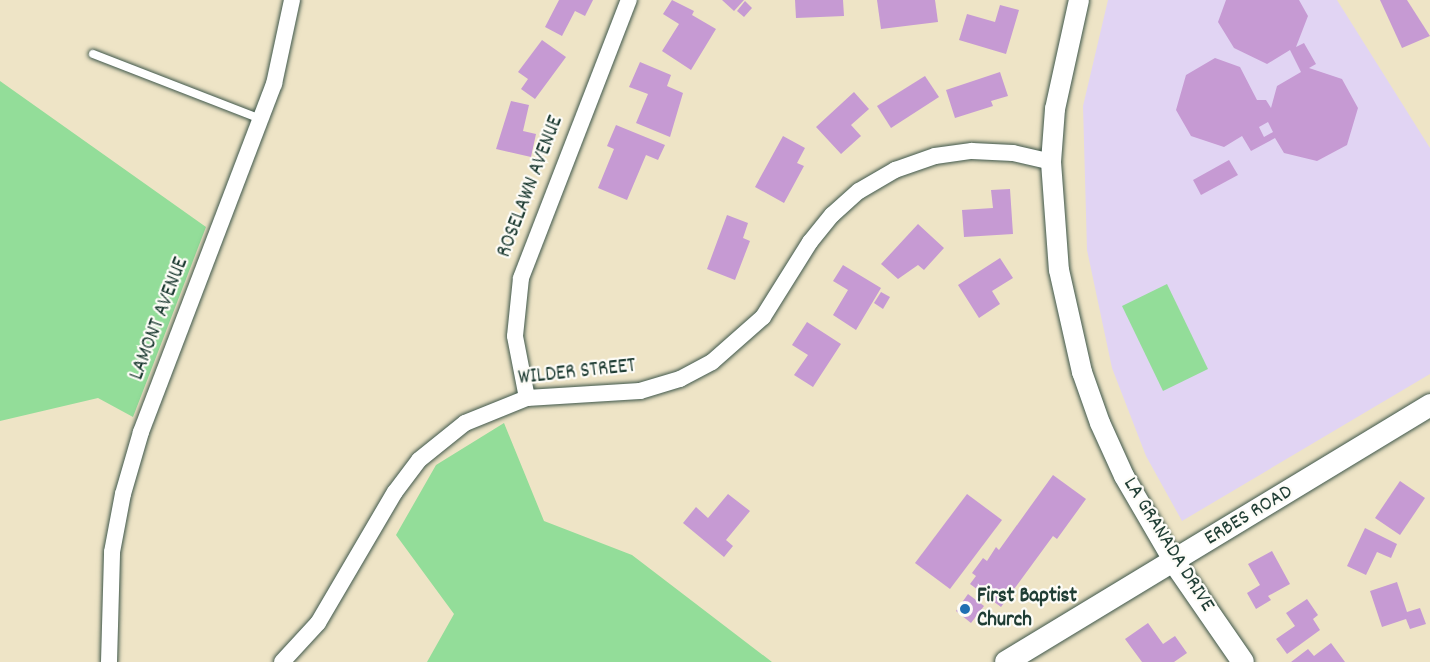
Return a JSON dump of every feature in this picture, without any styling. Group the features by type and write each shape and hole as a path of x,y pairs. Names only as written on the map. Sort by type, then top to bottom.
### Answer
{"main road":[{"name":"ERBES ROAD","path":"1006,662 1430,405"},
{"name":"LA GRANADA DRIVE","path":"1174,562 1243,662"}],"street":[{"name":"LAMONT AVENUE","path":"109,662 112,552 123,494 141,432 274,84 292,0"},
{"name":"ROSELAWN AVENUE","path":"527,398 515,336 521,278 629,0"},
{"name":"LA GRANADA DRIVE","path":"1079,0 1056,94 1051,162 1059,270 1082,372 1124,476 1174,562"},
{"name":"WILDER STREET","path":"282,662 318,623 395,492 419,460 465,423 527,398 640,391 680,379 712,362 763,317 810,242 832,215 859,191 895,170 935,156 972,151 1012,153 1051,162"}],"lane":[{"path":"93,54 261,120"}],"shaded area":[{"path":"1108,0 1337,0 1430,148 1430,374 1182,521 1146,456 1112,368 1087,250 1083,106"}],"green space":[{"path":"0,81 206,227 133,417 98,398 0,421"},
{"path":"1167,284 1208,369 1163,391 1122,306"},
{"path":"504,423 544,521 632,555 772,662 427,662 454,614 396,535 436,465"}],"building":[{"path":"559,0 593,0 585,16 575,11 562,36 545,27"},
{"path":"672,0 694,11 692,15 716,29 691,70 662,51 679,24 663,14"},
{"path":"722,0 744,0 734,11"},
{"path":"795,0 843,0 844,16 796,18"},
{"path":"877,0 935,0 938,22 881,29"},
{"path":"1226,0 1299,0 1308,16 1296,47 1304,43 1316,64 1309,68 1342,79 1358,108 1347,145 1317,161 1284,153 1275,138 1251,151 1242,136 1224,147 1191,136 1176,110 1186,75 1215,58 1240,67 1257,100 1266,100 1271,108 1277,86 1301,72 1290,50 1267,64 1234,48 1218,22","holes":["1268,122 1273,132 1264,137 1259,127"]},
{"path":"1380,0 1407,0 1430,36 1402,48"},
{"path":"745,1 752,8 744,17 737,11"},
{"path":"1000,5 1019,10 1006,54 959,40 967,14 995,22"},
{"path":"542,40 566,57 535,99 521,89 528,79 518,72"},
{"path":"640,62 671,75 667,86 683,93 670,137 636,123 648,94 629,87"},
{"path":"1000,72 1008,96 991,101 993,106 955,118 946,90"},
{"path":"925,76 939,97 891,128 877,106"},
{"path":"854,92 869,109 851,125 861,136 841,154 816,127"},
{"path":"511,101 529,105 523,131 536,134 531,157 496,149"},
{"path":"616,125 665,145 658,160 646,155 627,200 598,188 614,149 607,146"},
{"path":"783,136 805,148 797,163 804,166 784,203 755,187"},
{"path":"1229,160 1238,175 1201,195 1193,180"},
{"path":"1010,189 1013,234 964,237 962,210 993,208 991,190"},
{"path":"727,215 748,223 743,238 750,241 735,280 707,269"},
{"path":"918,224 944,248 924,270 918,265 898,279 881,264"},
{"path":"1000,258 1013,278 992,291 1000,304 979,318 958,285"},
{"path":"843,265 881,288 856,330 833,315 848,290 833,281"},
{"path":"881,292 890,297 883,309 874,303"},
{"path":"807,322 841,344 813,387 794,375 808,355 792,345"},
{"path":"1053,475 1086,499 1057,539 1053,536 1001,607 970,584 976,576 972,573 983,558 987,561 996,547 999,550"},
{"path":"1400,481 1425,498 1400,535 1375,518"},
{"path":"728,494 750,511 726,540 733,546 724,557 683,523 696,507 708,518"},
{"path":"967,494 1002,520 950,589 915,563"},
{"path":"1365,528 1397,544 1391,558 1377,552 1366,575 1347,566"},
{"path":"1272,551 1290,584 1268,596 1271,600 1256,609 1247,593 1260,585 1248,564"},
{"path":"1397,582 1407,612 1420,608 1426,624 1410,629 1406,619 1382,627 1370,591"},
{"path":"968,594 984,606 971,623 956,611"},
{"path":"1307,599 1318,615 1313,619 1320,630 1287,654 1276,639 1295,626 1286,613"},
{"path":"1148,623 1163,644 1175,636 1187,653 1174,662 1142,662 1125,639"},
{"path":"1331,643 1345,662 1291,662 1308,649 1314,656"}],"place":[{"name":"First Baptist Church","path":"965,609"}]}
